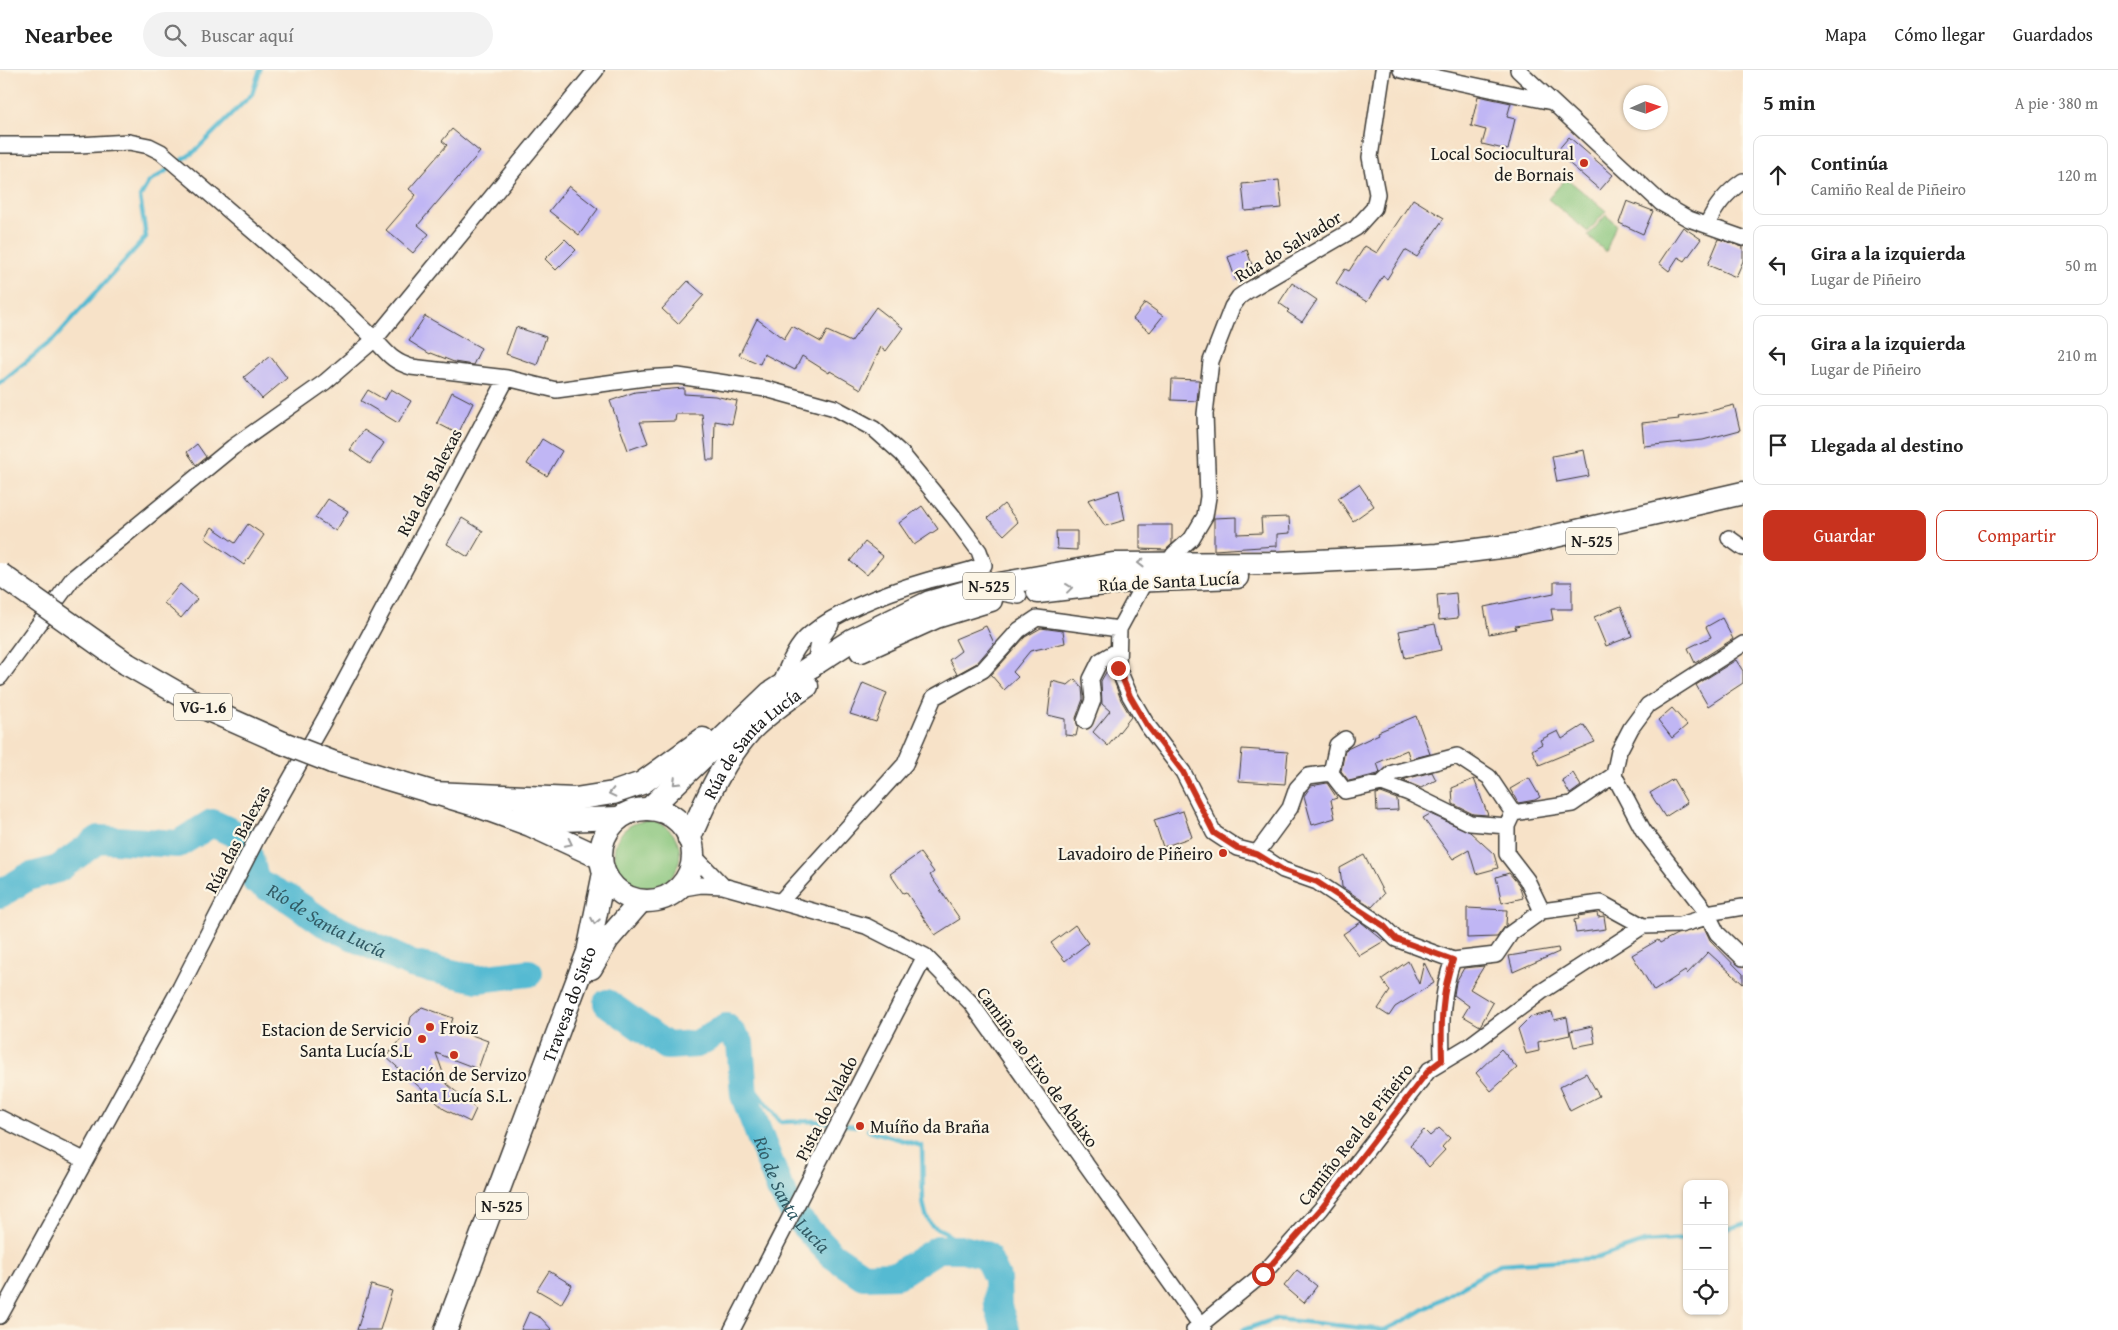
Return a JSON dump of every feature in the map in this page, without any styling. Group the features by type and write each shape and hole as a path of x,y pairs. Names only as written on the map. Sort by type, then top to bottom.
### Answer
{"highway":[{"name":"Rúa de Santa Lucía","path":"649,809 757,705 780,687 852,640 930,602 983,587 1113,564 1276,563 1437,556 1516,545 1743,493"},
{"name":"Rúa de Santa Lucía","path":"691,847 715,782 733,754 753,729 792,696 859,652 936,617 986,601 1062,588 1145,581 1324,574 1478,562 1613,537 1743,506"},
{"name":"VG-1.6","path":"0,574 127,664 194,703 283,743 332,762 475,805 530,825 602,866"},
{"path":"433,793 575,799 613,793 642,783 730,718 757,705"},
{"name":"VG-1.6","path":"475,805 562,820 619,818"},
{"path":"649,809 662,812 674,818 683,827 691,847"},
{"name":"N-525","path":"602,866 602,843 608,829 619,818 633,811 649,809"},
{"name":"N-525","path":"678,889 686,879 691,868 691,847"},
{"path":"602,866 613,887 626,896 641,901 654,901 667,897 678,889"},
{"name":"Travesa do Sisto","path":"446,1330 588,952 602,866"},
{"name":"Travesa do Sisto","path":"457,1330 591,968 608,939 641,901"}],"street":[{"path":"0,677 73,578 233,447 325,382 375,339 596,70"},
{"name":"Rúa do Salvador","path":"1168,563 1174,554 1192,538 1205,516 1208,498 1205,414 1211,361 1232,307 1239,297 1249,290 1356,228 1374,208 1377,194 1370,157 1383,70"},
{"path":"1401,70 1552,102"},
{"path":"1518,70 1661,203 1689,219 1743,238"},
{"path":"0,145 79,145 129,142 149,146 161,152 375,339 389,356 400,364 411,367 506,378 556,390 645,378 678,376 766,389 835,408 874,429 902,454 953,516 979,551 984,565 970,571 915,584 837,617 809,634 790,661 780,687"},
{"path":"1707,225 1713,212 1728,192 1743,181"},
{"name":"Rúa das Balexas","path":"0,1316 180,988 257,838 324,720 506,378"},
{"name":"Rúa de Santa Lucía","path":"1647,516 1704,492 1743,484"},
{"path":"1729,538 1743,548"},
{"path":"1145,581 1119,629 1118,668 1130,696 1147,725 1183,772 1214,833 1237,848 1257,854 1283,870 1317,882 1384,926 1396,939 1453,960 1496,955 1511,933 1542,911 1601,903 1643,926 1680,925 1700,919 1707,914 1743,907"},
{"path":"753,729 770,703 813,666 826,664 879,633 953,602 978,595 1002,593 1019,596"},
{"path":"813,666 818,642 837,617"},
{"path":"781,901 905,764 934,698 982,670 1019,630 1037,618 1119,629"},
{"path":"804,641 802,654 813,666"},
{"path":"1743,644 1648,705 1619,751 1614,775 1643,830 1707,914 1717,934 1743,958"},
{"path":"1085,720 1093,700 1091,680 1100,661 1117,651"},
{"path":"1331,773 1337,746 1345,740"},
{"path":"1382,783 1392,773 1456,756 1489,777 1510,820 1507,854 1527,880 1542,911"},
{"path":"1257,854 1290,808 1297,788 1308,776 1331,773"},
{"path":"1331,773 1345,791 1382,783 1409,793 1470,824 1510,820 1572,804 1614,775"},
{"path":"691,847 723,886"},
{"path":"678,889 702,885 723,886"},
{"name":"Camiño ao Eixo de Abaixo","path":"723,886 866,926 925,956 971,1004 1199,1328"},
{"name":"Camiño Real de Piñeiro","path":"1199,1328 1263,1274 1321,1209 1429,1070 1442,1060 1469,1046 1541,992 1643,926"},
{"name":"Pista do Valado","path":"732,1330 925,956"},
{"path":"1442,1060 1441,1028 1447,978 1453,960"},
{"path":"0,1118 84,1160"}],"green space":[{"path":"1566,178 1606,211 1588,232 1548,199"},
{"path":"1606,215 1616,224 1606,252 1588,236"},
{"path":"647,821 660,823 670,831 678,841 680,854 678,867 670,877 660,885 647,887 634,885 624,877 616,867 614,854 616,841 624,831 634,823"}],"building":[{"path":"1478,96 1511,103 1507,117 1515,119 1508,150 1482,144 1486,130 1471,126"},
{"path":"452,129 480,152 418,225 429,234 413,253 386,230 416,195 409,189 447,145 442,141"},
{"name":"Local Sociocultural de Bornais","path":"1569,137 1613,175 1600,190 1556,152"},
{"path":"1279,180 1282,208 1245,211 1242,184"},
{"path":"569,186 598,209 579,235 549,211"},
{"path":"1413,199 1444,218 1417,257 1405,250 1387,279 1383,276 1367,302 1336,283 1345,269 1349,271 1365,246 1377,253"},
{"path":"1627,201 1653,211 1643,234 1619,223"},
{"path":"1683,227 1701,239 1685,261 1678,257 1669,271 1659,263"},
{"path":"565,239 576,250 556,270 545,259"},
{"path":"1719,239 1743,247 1743,261 1736,277 1708,265"},
{"path":"1247,250 1255,274 1236,281 1228,257"},
{"path":"688,281 704,295 678,324 662,309"},
{"path":"1292,283 1317,300 1302,322 1287,312 1289,310 1279,303"},
{"path":"1145,303 1163,316 1150,332 1133,319"},
{"path":"876,307 903,328 886,351 881,347 861,389 830,371 829,373 802,356 795,370 764,354 760,364 739,355 757,319 784,339 792,326 821,342 827,331 851,342"},
{"path":"425,316 481,348 473,365 454,362 430,354 409,341"},
{"path":"516,327 546,337 537,365 506,354"},
{"path":"270,356 287,378 262,399 244,377"},
{"path":"1172,379 1199,380 1197,401 1171,400"},
{"path":"684,388 684,394 715,396 737,401 732,424 715,421 714,460 707,460 702,414 676,414 675,421 640,422 648,443 628,450 610,401 635,392"},
{"path":"391,389 411,401 398,423 361,401 368,390 385,400"},
{"path":"452,392 473,403 458,434 437,423"},
{"path":"1734,405 1740,430 1703,440 1644,446 1642,423 1679,419 1678,417"},
{"path":"364,430 384,443 370,464 350,450"},
{"path":"542,439 562,451 547,476 527,464"},
{"path":"197,444 206,457 196,465 187,452"},
{"path":"1584,450 1589,476 1557,482 1552,456"},
{"path":"1359,484 1374,506 1353,521 1338,498"},
{"path":"1119,490 1125,520 1105,526 1088,500"},
{"path":"328,499 348,511 336,531 315,518"},
{"path":"1004,504 1018,522 1004,535 988,518"},
{"path":"922,506 938,529 914,545 899,523"},
{"path":"1237,517 1237,534 1262,533 1261,518 1289,517 1290,533 1277,534 1277,546 1214,550 1214,518"},
{"path":"462,518 483,531 468,557 447,544"},
{"path":"248,524 264,535 244,565 205,538 212,527 235,543"},
{"path":"1140,525 1172,525 1172,544 1166,550 1140,549"},
{"path":"1056,531 1077,531 1077,550 1057,549"},
{"path":"865,542 883,556 867,575 850,561"},
{"path":"1554,582 1572,582 1572,609 1551,609 1553,620 1515,626 1516,629 1489,634 1484,607 1554,593"},
{"path":"180,584 197,599 181,618 164,603"},
{"path":"1456,593 1458,618 1439,620 1437,595"},
{"path":"1621,606 1632,636 1606,646 1594,617"},
{"path":"1722,618 1733,639 1695,663 1688,648 1711,637 1706,627"},
{"path":"1435,624 1441,650 1405,658 1399,631"},
{"path":"986,626 994,643 977,663 957,674 949,660 961,651 955,639"},
{"path":"1041,628 1063,631 1065,643 1030,651 1013,672 1018,677 1004,690 991,675 1025,637"},
{"path":"1736,660 1743,671 1743,683 1708,706 1696,685"},
{"path":"1109,667 1121,700 1131,717 1108,746 1093,732 1110,711 1102,704 1101,681"},
{"path":"1075,679 1082,688 1083,699 1076,718 1078,727 1076,736 1065,735 1065,719 1048,715 1052,681 1068,685"},
{"path":"863,683 887,693 876,722 850,714"},
{"path":"1672,708 1687,725 1672,738 1658,720"},
{"path":"1416,716 1430,754 1410,759 1407,750 1377,763 1380,772 1378,774 1349,781 1341,771 1345,750 1379,734 1378,732"},
{"path":"1584,725 1595,742 1539,765 1532,750 1542,744 1540,740 1558,731 1562,739"},
{"path":"1242,749 1288,752 1285,784 1239,781"},
{"path":"1432,772 1436,780 1421,788 1402,780"},
{"path":"1573,773 1581,786 1570,794 1562,780"},
{"path":"1529,778 1540,797 1535,800 1518,803 1510,789"},
{"path":"1474,779 1488,815 1473,814 1453,804 1452,788"},
{"path":"1673,779 1687,803 1665,817 1650,793"},
{"path":"1327,783 1337,798 1331,800 1335,818 1312,825 1304,796 1311,786"},
{"path":"1381,793 1397,799 1398,810 1377,811 1376,794"},
{"path":"1183,811 1192,837 1163,847 1154,820"},
{"path":"1430,814 1470,832 1494,854 1498,868 1476,874 1469,850 1453,859 1423,818"},
{"path":"920,853 934,872 930,875 960,919 935,935 906,892 903,893 890,874"},
{"path":"1364,855 1384,894 1372,907 1342,887 1340,868"},
{"path":"1509,873 1519,885 1523,898 1502,903 1496,877"},
{"path":"1467,908 1507,910 1506,925 1497,937 1467,938"},
{"path":"1597,913 1598,917 1604,916 1606,929 1576,933 1574,920 1579,919 1578,916"},
{"path":"1361,922 1384,941 1359,956 1343,934"},
{"path":"1075,925 1088,943 1065,961 1051,943"},
{"path":"1704,927 1710,940 1743,974 1743,984 1708,952 1687,974 1685,971 1654,991 1632,955 1658,940 1660,943 1677,934"},
{"path":"1558,948 1559,952 1513,972 1509,956"},
{"path":"1408,961 1419,984 1424,962 1434,983 1395,1007 1389,1016 1378,1009 1390,991 1382,979"},
{"path":"1484,966 1470,989 1493,1003 1480,1026 1463,1016 1469,1006 1454,995 1456,982 1464,968"},
{"path":"422,1007 453,1018 450,1027 488,1041 478,1069 436,1053 447,1084 476,1109 470,1122 444,1109 386,1057 408,1031 411,1017"},
{"path":"1552,1012 1554,1020 1567,1017 1570,1035 1538,1042 1539,1051 1526,1054 1518,1029 1530,1017"},
{"path":"1592,1026 1595,1043 1574,1047 1570,1031"},
{"path":"1501,1049 1517,1068 1491,1091 1476,1073"},
{"path":"1586,1073 1599,1096 1570,1111 1559,1087"},
{"path":"1439,1128 1450,1138 1442,1147 1445,1150 1429,1167 1410,1145 1424,1130 1430,1136"},
{"path":"1297,1270 1317,1286 1304,1303 1284,1286"},
{"path":"549,1271 572,1285 561,1304 537,1290"},
{"path":"371,1285 392,1291 380,1330 357,1330"},
{"path":"529,1312 541,1318 552,1330 521,1330"}],"waterway":[{"path":"0,383 54,339 146,237 140,197 148,183 194,152 252,94 260,70"},
{"name":"Río de Santa Lucía","path":"0,894 28,877 58,869 99,839 178,844 212,823 244,838 256,881 291,900 324,923 411,964 478,979 529,973"},
{"name":"Río de Santa Lucía","path":"607,1003 667,1046 697,1044 726,1027 740,1043 744,1095 780,1189 797,1218 832,1255 863,1276 897,1275 938,1249 963,1249 986,1255 997,1278 998,1307 1006,1330"},
{"path":"743,1075 781,1122 814,1121 855,1126"},
{"path":"868,1130 922,1146 923,1202 926,1215 931,1225 945,1232 963,1249"},
{"path":"1728,1229 1743,1224"},
{"path":"1243,1330 1275,1319 1384,1330 1411,1317 1500,1264 1597,1258 1645,1242 1683,1239"}],"place":[{"name":"Local Sociocultural de Bornais","path":"1584,163"},
{"name":"Lavadoiro de Piñeiro","path":"1223,853"},
{"name":"Froiz","path":"430,1027"},
{"name":"Estacion de Servicio Santa Lucía S.L","path":"422,1039"},
{"name":"Estación de Servizo Santa Lucía S.L.","path":"454,1055"},
{"name":"Muíño da Braña","path":"860,1126"}],"route":[{"path":"1118,668 1130,696 1147,725 1183,772 1214,833 1237,848 1257,854 1283,870 1317,882 1384,926 1396,939 1453,960 1447,978 1441,1028 1442,1060 1429,1070 1321,1209 1263,1274"}]}
